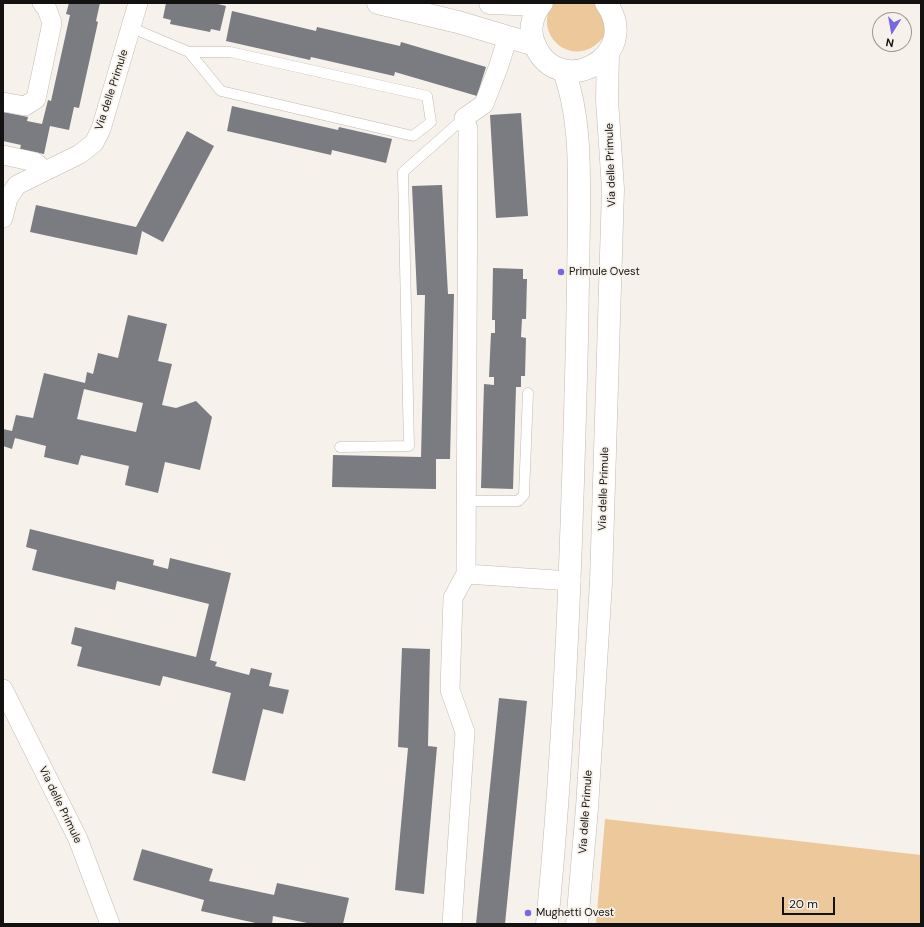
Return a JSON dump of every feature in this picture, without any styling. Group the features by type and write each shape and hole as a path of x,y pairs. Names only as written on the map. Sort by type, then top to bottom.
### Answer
{"main road":[{"path":"378,3 458,22 535,45"},
{"path":"490,3 541,4 532,22 532,36 535,45 545,61 564,71 571,72 586,70 599,64 608,53 614,41 616,28 610,7"},
{"name":"Via delle Primule","path":"577,924 587,808 601,582 613,189 607,100 608,53"},
{"path":"547,924 565,699 571,581 579,162 575,109 571,90 564,71"},
{"path":"571,581 601,582"}],"street":[{"path":"3,102 25,106 36,99 52,23 47,9 42,3"},
{"name":"Via delle Primule","path":"3,218 8,198 17,185 80,154 94,143 101,129 132,28 138,3"},
{"path":"452,924 465,732 450,690 452,598 466,574 468,129 464,118 484,104 508,37"},
{"path":"3,156 35,162 46,171"},
{"path":"466,574 571,581"},
{"name":"Via delle Primule","path":"3,689 78,839 110,924"}],"lane":[{"path":"132,28 189,52 230,52 427,96 431,122 443,137"},
{"path":"189,52 221,91 413,136 431,122"},
{"path":"340,447 408,446 403,172 464,118"},
{"path":"466,501 518,501 524,494 528,393"}],"shaded area":[{"path":"554,3 602,3 606,34 594,46 582,51 570,51 559,46 552,37 547,26 548,15"},
{"path":"605,819 921,855 921,924 596,924"}],"building":[{"path":"69,3 100,3 96,21 98,22 79,108 74,107 69,130 50,126 44,154 20,149 21,145 3,141 3,112 28,117 27,121 42,124 48,100 51,101 70,15 66,14"},
{"path":"166,3 214,3 226,6 220,31 211,29 210,32 170,24 171,20 163,18"},
{"path":"232,11 316,31 317,27 400,46 401,42 486,67 477,96 395,72 394,76 311,57 310,60 226,41"},
{"path":"232,106 338,130 339,127 392,139 386,163 332,150 331,155 227,131"},
{"path":"521,113 528,216 496,218 490,115"},
{"path":"187,131 214,146 163,242 142,231 137,255 30,232 36,205 136,227"},
{"path":"442,185 448,294 454,294 450,459 436,459 436,489 332,487 333,455 421,457 425,295 417,295 412,186"},
{"path":"493,268 523,269 523,279 527,279 526,319 522,319 521,337 526,338 525,376 521,376 521,387 516,387 513,489 481,488 484,384 494,385 494,377 489,377 491,333 495,333 495,320 492,320"},
{"path":"128,315 167,324 158,361 172,364 162,405 176,408 196,401 212,417 200,470 165,462 158,493 125,485 129,466 81,455 78,465 44,457 46,446 15,438 12,449 3,446 3,429 12,431 16,415 33,418 44,373 85,383 87,372 93,374 98,353 118,358","holes":["84,389 143,403 136,432 77,419"]},
{"path":"30,529 154,560 153,565 168,569 170,558 231,573 210,660 217,662 215,666 249,675 251,668 272,673 269,686 289,690 283,714 263,709 245,781 212,773 231,693 163,676 160,686 77,666 82,647 71,644 75,627 196,657 209,604 117,581 115,590 32,570 37,550 26,547"},
{"path":"402,648 430,649 428,746 437,747 424,894 395,890 408,748 398,747"},
{"path":"499,698 527,701 505,924 476,924"},
{"path":"142,849 213,869 209,881 274,895 277,883 349,898 343,924 312,924 273,916 272,924 260,924 201,911 204,900 133,880"}],"place":[{"name":"Primule Ovest","path":"561,272"},
{"name":"Mughetti Ovest","path":"528,913"}]}
